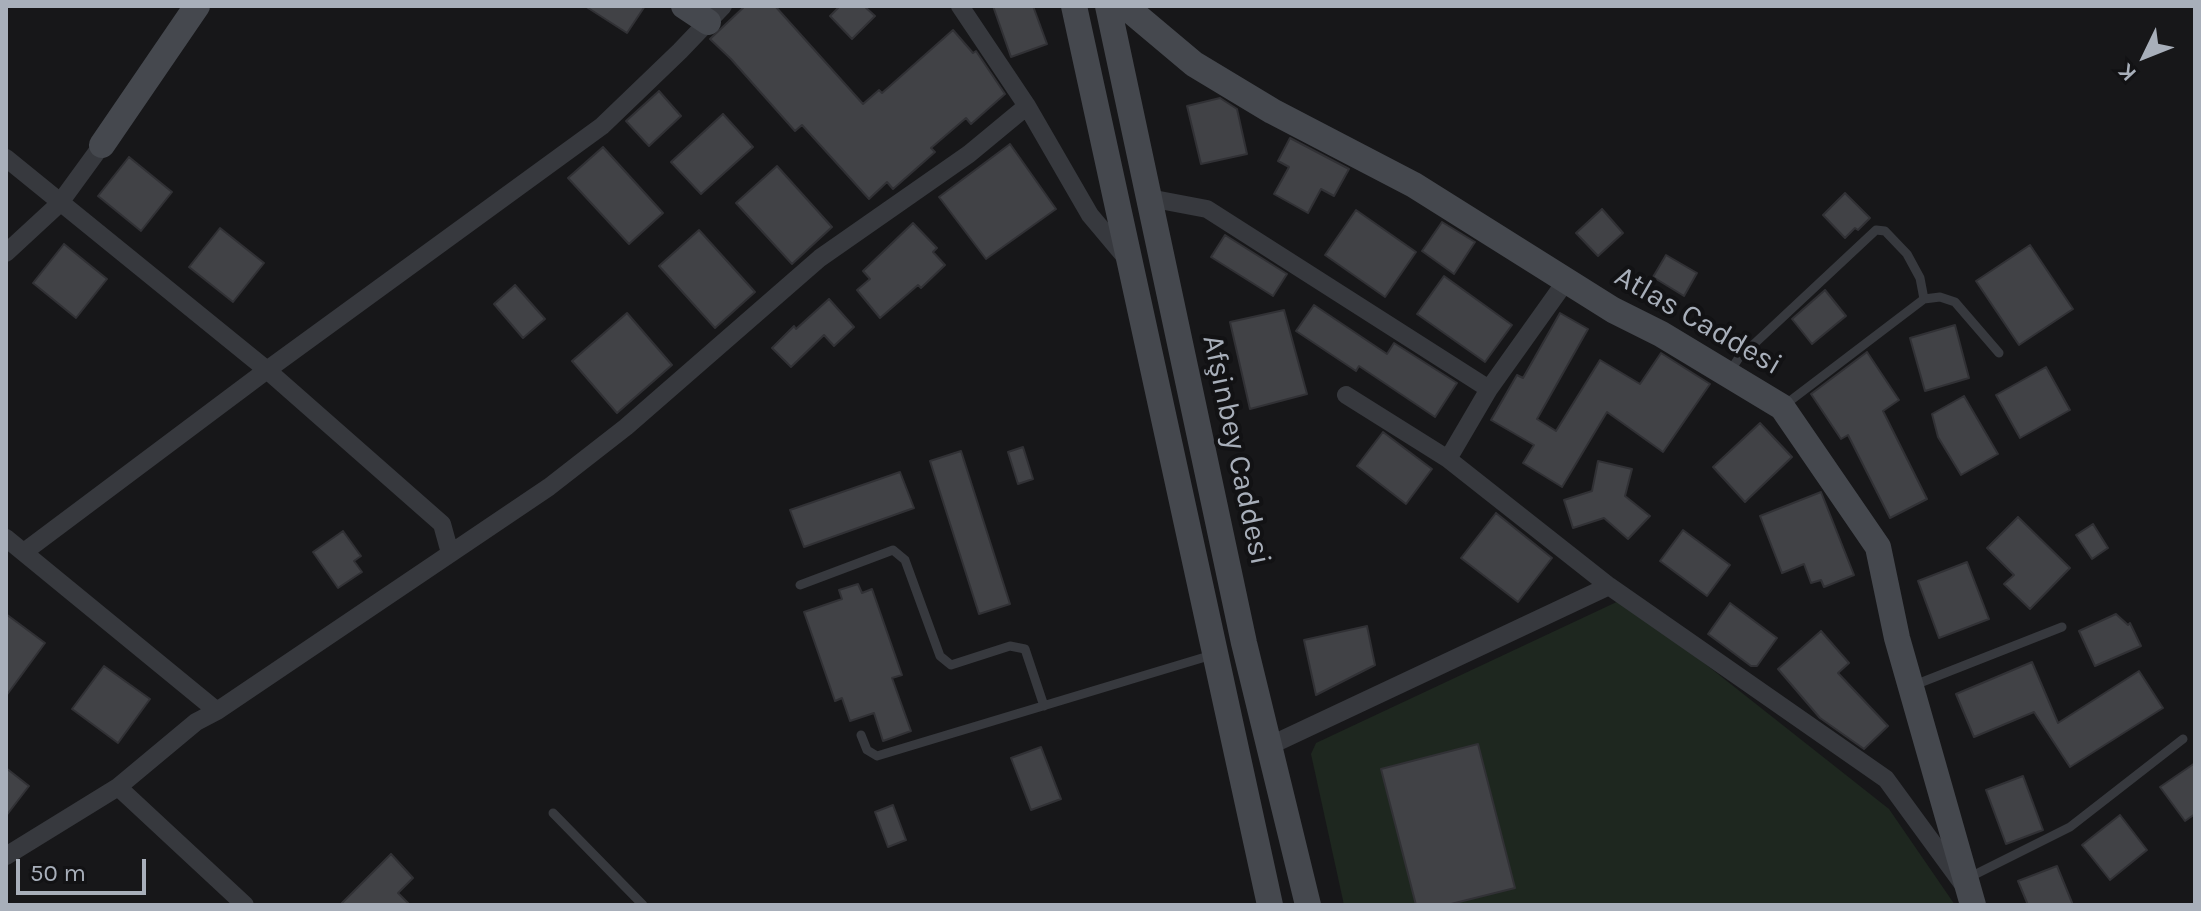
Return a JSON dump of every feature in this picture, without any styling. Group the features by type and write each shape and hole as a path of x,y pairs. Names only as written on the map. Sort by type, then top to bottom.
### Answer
{"main road":[{"path":"102,145 197,6"},
{"path":"684,6 716,14"},
{"path":"1074,6 1270,905"},
{"name":"Afşinbey Caddesi","path":"1108,6 1244,643 1308,905"},
{"name":"Atlas Caddesi","path":"1125,6 1194,64 1272,111 1414,185 1613,310 1661,334 1782,407 1878,547 1897,638 1969,892"}],"street":[{"path":"960,6 1027,106 1090,215 1130,262"},
{"path":"24,552 602,126 716,14"},
{"path":"8,852 118,787 196,722 217,711 560,478 626,427 820,258 969,154 1027,106"},
{"path":"6,253 59,204 102,145"},
{"path":"6,158 267,370 442,524 450,553"},
{"path":"1149,198 1207,209 1489,389"},
{"path":"1448,459 1489,389 1566,281"},
{"path":"1346,395 1448,459 1609,586 1886,779 1969,892"},
{"path":"6,538 217,711"},
{"path":"1271,745 1609,586"},
{"path":"118,787 245,905"}],"lane":[{"path":"1728,374 1738,359 1876,230 1885,231 1907,254 1920,278 1924,299"},
{"path":"1782,407 1924,299 1940,297 1955,302 1999,353"},
{"path":"800,585 893,550 905,560 940,656 951,665 1010,646 1025,649 1044,706"},
{"path":"1911,686 2062,627"},
{"path":"861,735 867,750 877,756 1215,654"},
{"path":"1969,892 2070,827 2183,739"},
{"path":"553,813 643,905"}],"shaded area":[{"path":"1623,599 1889,809 1955,905 1344,905 1311,754 1316,743"}],"building":[{"path":"585,6 645,6 627,33"},
{"path":"745,6 775,6 863,104 879,90 882,93 953,30 973,53 976,51 1005,94 971,124 966,118 931,148 935,152 893,189 887,182 869,199 802,125 795,131 710,39"},
{"path":"840,6 864,6 875,16 852,39 830,16"},
{"path":"993,6 1033,6 1047,44 1011,57"},
{"path":"659,91 681,116 649,146 626,121"},
{"path":"1220,98 1237,109 1247,154 1201,164 1187,106"},
{"path":"723,114 753,147 701,194 671,162"},
{"path":"1290,138 1349,169 1334,196 1321,189 1308,213 1274,194 1289,167 1278,161"},
{"path":"1010,144 1056,209 986,259 939,197"},
{"path":"603,147 663,213 629,244 568,178"},
{"path":"129,157 172,192 141,231 98,196"},
{"path":"777,166 832,227 792,264 736,203"},
{"path":"1845,193 1870,218 1845,238 1823,215"},
{"path":"1602,209 1623,233 1598,256 1576,233"},
{"path":"1356,210 1416,252 1385,297 1325,255"},
{"path":"1442,222 1475,242 1454,274 1422,251"},
{"path":"913,223 937,248 933,252 945,265 921,288 918,285 880,318 857,290 870,279 863,271"},
{"path":"220,228 264,263 233,302 189,267"},
{"path":"699,230 755,292 715,328 659,266"},
{"path":"1225,235 1287,274 1273,296 1211,257"},
{"path":"64,244 107,279 76,318 33,283"},
{"path":"2030,245 2073,309 2019,345 1976,281"},
{"path":"1666,255 1697,273 1684,296 1653,277"},
{"path":"1444,276 1512,325 1485,362 1417,314"},
{"path":"515,285 545,319 523,338 494,304"},
{"path":"1825,290 1846,316 1812,344 1792,319"},
{"path":"829,299 854,327 834,346 824,335 791,367 772,348"},
{"path":"1314,305 1387,354 1394,343 1457,383 1435,417 1359,366 1356,371 1296,331"},
{"path":"1284,310 1307,394 1250,409 1230,322"},
{"path":"627,313 672,365 617,413 572,361"},
{"path":"1560,313 1588,329 1537,419 1556,431 1600,360 1640,384 1661,353 1710,384 1663,452 1607,412 1562,487 1523,463 1534,445 1491,420 1517,375 1523,378"},
{"path":"1955,325 1969,378 1925,391 1910,338"},
{"path":"1867,352 1899,400 1883,411 1927,499 1890,518 1848,435 1841,439 1811,394"},
{"path":"2046,367 2070,410 2020,438 1996,395"},
{"path":"1964,396 1998,454 1961,475 1938,437 1932,414"},
{"path":"1760,423 1792,457 1745,502 1713,467"},
{"path":"1383,432 1432,469 1406,504 1357,466"},
{"path":"1023,447 1033,479 1018,484 1008,452"},
{"path":"961,451 1010,604 979,614 930,461"},
{"path":"1598,461 1632,469 1625,496 1650,516 1628,539 1604,518 1573,528 1564,500 1592,491"},
{"path":"900,472 914,508 804,547 790,510"},
{"path":"1821,492 1854,575 1824,587 1821,580 1811,583 1804,564 1782,573 1760,516"},
{"path":"1496,513 1552,558 1518,602 1461,558"},
{"path":"2018,517 2070,568 2030,609 2004,584 2014,575 1987,548"},
{"path":"2093,524 2108,548 2092,559 2076,535"},
{"path":"1683,530 1730,565 1707,596 1660,561"},
{"path":"343,531 361,556 354,561 362,572 338,588 313,552"},
{"path":"1967,562 1989,619 1939,638 1918,581"},
{"path":"858,584 862,593 872,589 902,675 892,678 911,731 883,741 874,713 850,721 842,698 835,701 804,612 842,599 839,590"},
{"path":"1730,603 1777,638 1757,666 1751,666 1708,634"},
{"path":"6,614 45,643 6,696"},
{"path":"2116,614 2128,625 2130,623 2141,646 2095,666 2079,631"},
{"path":"1367,626 1375,665 1316,695 1304,640"},
{"path":"1821,631 1849,663 1838,673 1888,726 1864,749 1820,718 1778,669"},
{"path":"2032,662 2058,723 2139,671 2163,708 2070,767 2034,712 1974,737 1956,694"},
{"path":"104,666 150,699 118,743 72,709"},
{"path":"1478,744 1515,888 1447,905 1416,905 1381,769"},
{"path":"1041,747 1061,799 1031,810 1011,758"},
{"path":"2195,763 2195,814 2185,821 2160,787"},
{"path":"6,768 29,786 6,816"},
{"path":"2023,776 2043,830 2006,844 1986,790"},
{"path":"893,805 906,840 888,847 875,812"},
{"path":"2120,815 2147,850 2110,880 2082,845"},
{"path":"391,854 413,878 398,893 410,905 340,905"},
{"path":"2057,866 2073,905 2028,905 2018,881"}]}
